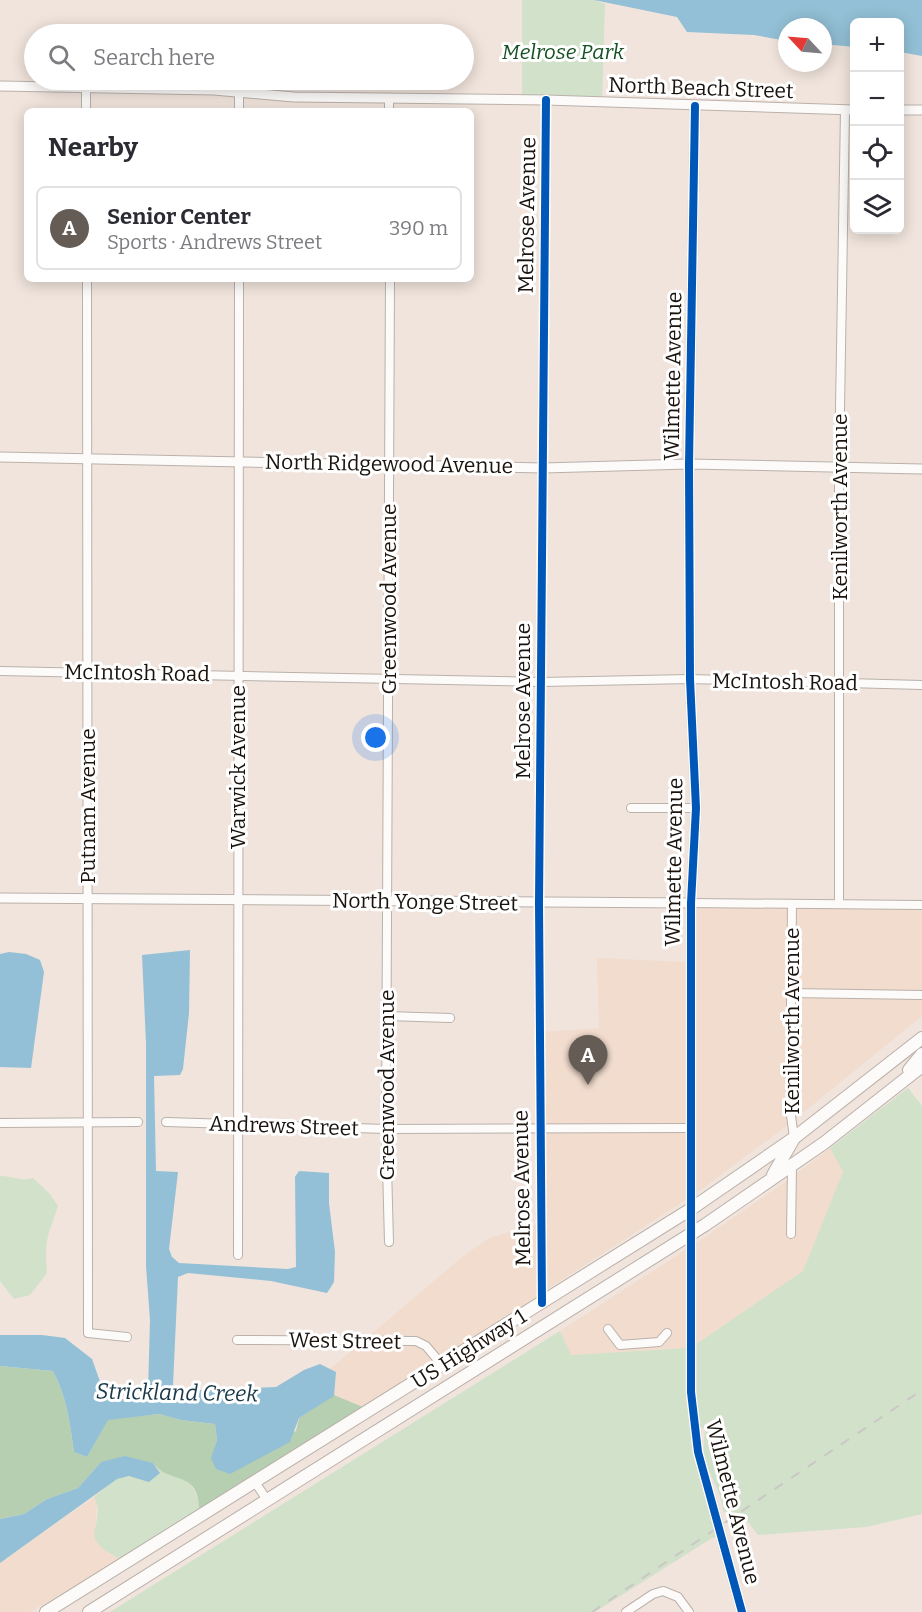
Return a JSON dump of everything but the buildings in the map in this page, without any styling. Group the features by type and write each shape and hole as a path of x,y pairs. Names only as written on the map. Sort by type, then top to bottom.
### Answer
{"main road":[{"name":"US Highway 1","path":"46,1612 691,1209 794,1138 922,1038"},
{"path":"895,1088 922,1054"},
{"name":"US Highway 1","path":"89,1612 691,1234 792,1166 922,1066"},
{"path":"792,1166 800,1144 814,1123"},
{"path":"767,1183 782,1162 794,1138"},
{"path":"528,1336 542,1320 542,1303"}],"street":[{"name":"North Beach Street","path":"0,86 24,86"},
{"path":"86,90 86,108"},
{"name":"North Beach Street","path":"201,90 294,96 546,100 850,110"},
{"path":"239,91 239,108"},
{"path":"389,98 389,108"},
{"name":"Melrose Avenue","path":"542,1303 539,903 546,100"},
{"name":"Wilmette Avenue","path":"695,106 689,464 690,679 696,808 691,903 693,1424 698,1452 742,1612"},
{"name":"Kenilworth Avenue","path":"839,904 839,468 850,110"},
{"path":"904,110 922,110"},
{"name":"Putnam Avenue","path":"87,282 88,1333 127,1337"},
{"name":"Warwick Avenue","path":"238,282 236,1123 238,1255"},
{"name":"Greenwood Avenue","path":"389,1242 386,1129 390,282"},
{"name":"North Ridgewood Avenue","path":"0,457 390,463 543,468 689,464 922,469"},
{"name":"McIntosh Road","path":"0,671 238,674 541,682 690,679 922,685"},
{"path":"631,808 696,808"},
{"name":"North Yonge Street","path":"0,898 922,905"},
{"name":"Kenilworth Avenue","path":"792,904 790,1108 794,1138"},
{"path":"790,993 922,994"},
{"path":"387,1016 450,1018"},
{"path":"0,1123 138,1122"},
{"name":"Andrews Street","path":"166,1122 386,1129 691,1128"},
{"path":"791,1234 792,1166"},
{"path":"608,1329 620,1345 659,1341 667,1333"},
{"name":"West Street","path":"237,1340 416,1341 426,1346 442,1365"},
{"path":"255,1482 267,1500"},
{"path":"626,1612 653,1594 663,1591 678,1597 689,1612"}],"shaded area":[{"path":"694,907 788,908 786,990 788,1125 695,1194"},
{"path":"796,908 922,909 922,991 794,989"},
{"path":"597,958 687,962 687,1124 543,1123 543,1032 599,1028"},
{"path":"794,997 922,998 922,1016 795,1119"},
{"path":"543,1131 687,1131 687,1199 546,1290"},
{"path":"830,1148 843,1172 803,1271 695,1345 695,1244 788,1180 787,1237 795,1238 796,1174"},
{"path":"537,1224 538,1296 441,1358 423,1339 368,1337 462,1257 489,1238"},
{"path":"687,1249 687,1348 571,1355 560,1331","holes":["609,1325 622,1341 657,1338 667,1328 673,1333 660,1345 617,1347 603,1329"]},
{"path":"359,1345 421,1346 435,1362 363,1407 334,1395 336,1372 330,1369"},
{"path":"94,1497 97,1502 95,1537 109,1554 121,1559 30,1612 0,1612 0,1563"}],"green space":[{"name":"Melrose Park","path":"522,0 594,0 605,4 602,102 522,100"},
{"path":"908,1088 922,1106 922,1514 866,1527 758,1535 748,1522 723,1511 720,1496 705,1460 705,1428 697,1427 695,1345 803,1271 843,1172 830,1148"},
{"path":"0,1176 33,1178 50,1194 58,1206 48,1238 47,1273 30,1295 14,1299 0,1281"},
{"path":"560,1331 571,1355 687,1348 689,1426 694,1453 719,1537 712,1538 595,1612 110,1612"},
{"path":"0,1366 53,1371 65,1401 74,1452 87,1457 108,1419 159,1414 181,1420 215,1424 217,1440 212,1458 296,1431 299,1418 334,1395 363,1407 199,1511 198,1498 189,1483 167,1474 153,1463 101,1462 78,1488 47,1499 24,1514 0,1519"},
{"path":"157,1468 181,1478 192,1487 196,1493 199,1511 121,1559 98,1544 95,1530 98,1515 94,1497 117,1478 160,1473"}],"water":[{"path":"594,0 922,0 922,56 904,53 904,18 850,18 850,47 832,45 832,18 778,18 778,39 754,35 687,32 677,17"},
{"name":"Strickland Creek","path":"190,950 189,1013 183,1069 180,1075 154,1076 156,1171 178,1172 169,1249 172,1257 179,1263 288,1269 296,1267 295,1177 299,1171 329,1173 329,1203 335,1252 334,1282 327,1293 271,1281 188,1273 178,1277 173,1385 180,1391 276,1387 304,1370 320,1364 336,1372 334,1396 299,1418 290,1442 230,1474 216,1469 211,1458 217,1440 215,1424 181,1420 159,1414 108,1420 87,1457 74,1452 65,1401 53,1371 0,1366 0,1335 42,1335 65,1338 92,1359 103,1390 117,1399 143,1399 148,1391 150,1320 146,1266 146,1043 142,955"},
{"path":"9,952 26,954 40,960 44,972 31,1068 0,1067 0,954"},
{"path":"125,1456 153,1463 160,1473 149,1482 129,1476 117,1479 0,1563 0,1519 24,1514 47,1499 78,1488 101,1462"}],"railway":[{"path":"592,1612 922,1390"}],"cycle path":[{"path":"542,1303 539,903 546,100"},
{"path":"695,106 689,464 690,679 696,808 691,903 691,1392 698,1452 742,1612"}],"place":[{"name":"Senior Center","path":"588,1085"}]}
